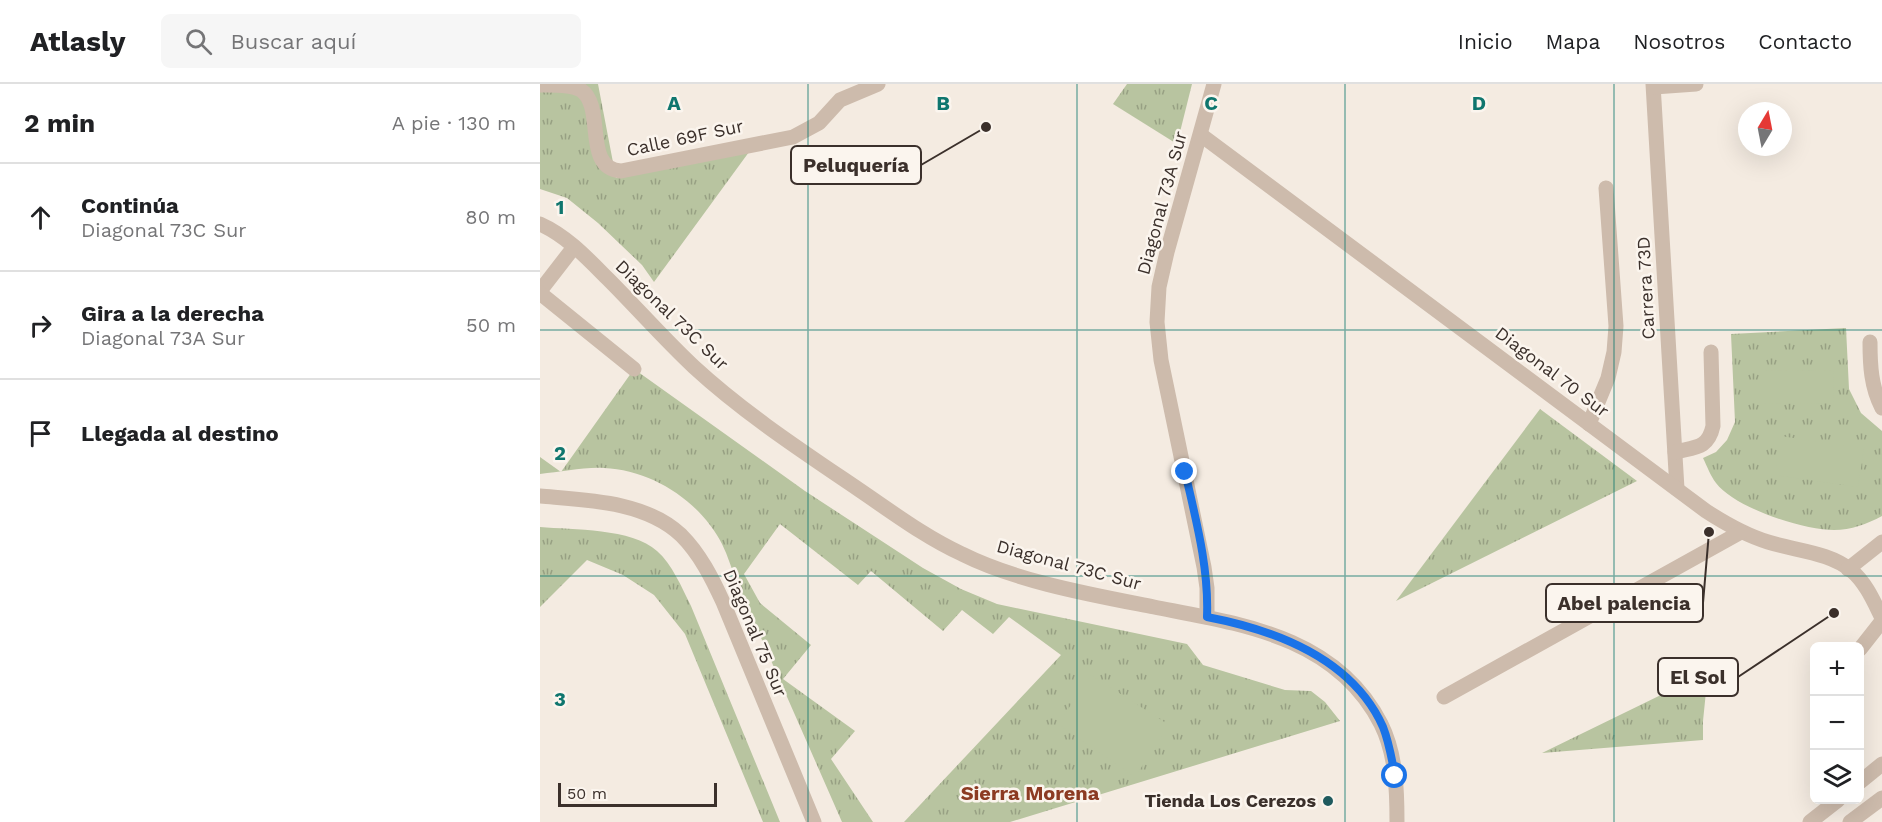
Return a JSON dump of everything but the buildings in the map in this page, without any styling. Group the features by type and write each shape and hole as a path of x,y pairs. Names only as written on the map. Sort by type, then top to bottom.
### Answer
{"street":[{"name":"Calle 69F Sur","path":"540,86 569,86 580,89 592,108 600,156 606,165 621,171 793,137 819,123 840,100 878,84"},
{"name":"Diagonal 73A Sur","path":"1207,617 1204,567 1161,360 1157,322 1159,287 1164,264 1215,84"},
{"path":"1654,85 1696,84"},
{"name":"Carrera 73D","path":"1654,85 1677,489"},
{"name":"Diagonal 70 Sur","path":"1201,135 1706,511 1741,532 1770,543 1817,554 1838,562 1848,569 1864,585 1882,620"},
{"path":"1589,424 1608,378 1614,352 1616,326 1606,188"},
{"path":"540,224 555,231 574,246 540,292 634,369"},
{"name":"Diagonal 73C Sur","path":"574,246 662,336 735,401 810,457 932,538 962,555 1018,576 1264,631 1293,642 1317,655 1342,673 1365,698 1376,716 1389,745 1395,776 1397,822"},
{"path":"1870,342 1870,368 1875,396 1882,408"},
{"path":"1675,452 1706,444 1711,438 1713,426 1711,352"},
{"name":"Diagonal 75 Sur","path":"540,496 608,504 635,510 660,521 680,535 698,556 711,575 723,602 814,822"},
{"path":"1444,697 1741,532"},
{"path":"1848,569 1882,543"},
{"path":"1864,644 1882,620"},
{"path":"1864,779 1882,764"},
{"path":"1850,822 1882,798"},
{"path":"1810,822 1833,804"}],"green space":[{"path":"540,84 598,84 616,178 749,152 654,282 642,265 598,223 567,198 540,189"},
{"path":"1127,84 1192,84 1177,144 1113,104"},
{"path":"1846,328 1849,389 1861,413 1882,431 1882,516 1853,528 1821,529 1770,516 1738,501 1716,483 1703,458 1716,452 1727,440 1735,422 1731,334"},
{"path":"634,369 805,491 923,568 961,589 997,604 1187,644 1203,665 1285,690 1311,691 1325,702 1340,721 1010,822 904,822 1061,655 1009,617 993,634 962,610 943,631 871,571 858,585 780,524 744,574 760,603 811,645 783,679 855,731 831,759 873,822 842,822 713,528 701,514 673,491 640,475 604,468 561,471"},
{"path":"1833,370 1834,403 1762,404 1762,371"},
{"path":"1540,409 1637,481 1396,601"},
{"path":"1780,436 1864,448 1858,487 1775,475"},
{"path":"540,457 560,471 540,474"},
{"path":"540,527 618,534 646,543 662,556 691,606 780,822 763,822 685,634 654,595 623,575 587,560 540,607"},
{"path":"1708,672 1703,740 1542,753"},
{"path":"1091,675 1169,725 1135,777 1058,724"}],"place":[{"name":"Peluquería","path":"986,127"},
{"name":"Abel palencia","path":"1709,532"},
{"name":"El Sol","path":"1834,613"},
{"name":"Tienda Los Cerezos","path":"1328,801"}],"district":[{"name":"Sierra Morena","path":"1030,793"}],"route":[{"path":"1185,472 1204,567 1207,617 1264,631 1293,642 1317,655 1342,673 1365,698 1382,726 1389,745 1395,776"}]}
